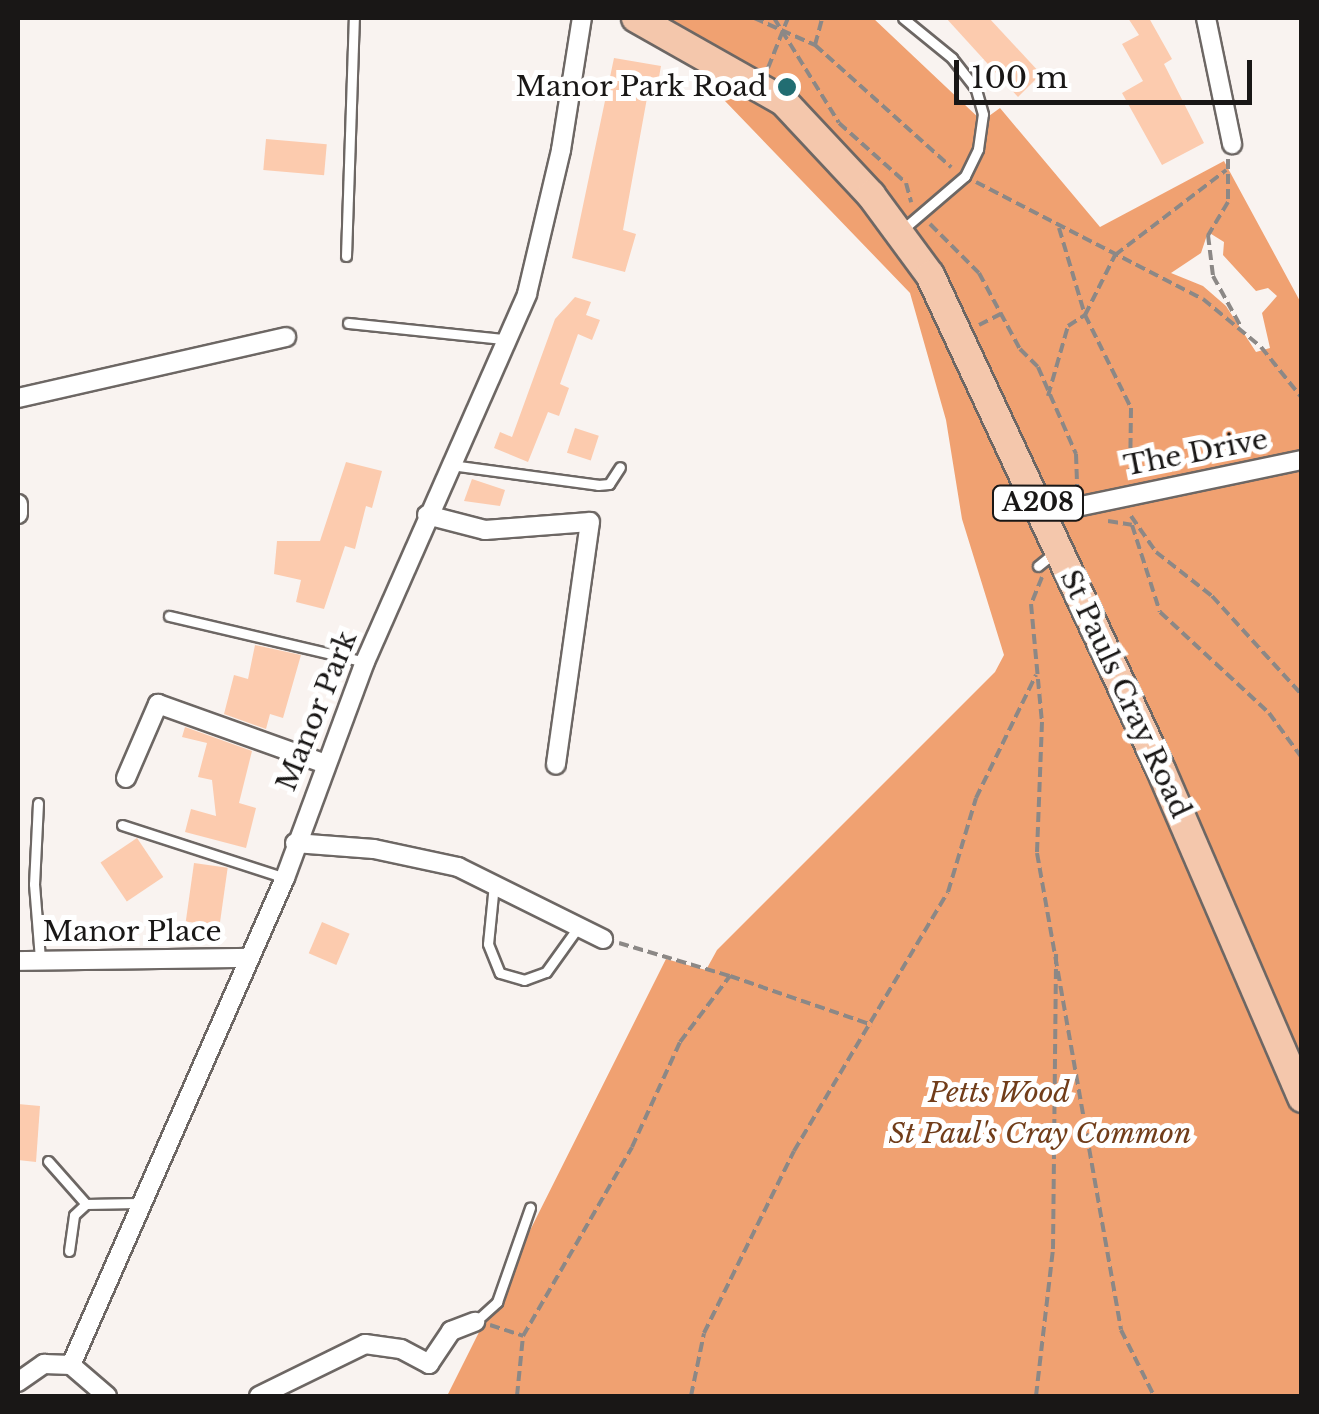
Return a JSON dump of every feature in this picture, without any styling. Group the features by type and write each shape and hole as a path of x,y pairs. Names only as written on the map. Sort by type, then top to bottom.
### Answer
{"main road":[{"name":"St Pauls Cray Road","path":"655,21 759,85 812,128 911,223 962,334 1054,510 1048,558 1226,916 1302,1098"}],"street":[{"name":"Manor Park","path":"71,1365 246,958 286,878 295,844 426,515 503,339 527,294 542,238 582,18"},
{"path":"1206,18 1232,144"},
{"path":"18,398 286,336"},
{"name":"The Drive","path":"1054,510 1302,460"},
{"path":"18,504 18,514"},
{"path":"426,515 485,530 590,522 556,765"},
{"path":"126,778 158,704 326,764"},
{"path":"295,844 416,856 494,882 602,939"},
{"name":"Manor Place","path":"18,961 246,958"},
{"path":"259,1396 365,1344 401,1349 428,1364 451,1331 475,1322"},
{"path":"18,1382 44,1364 71,1365 107,1396"}],"lane":[{"path":"346,256 354,18"},
{"path":"903,18 952,58 976,89 982,114 978,149 965,176 911,223"},
{"path":"348,323 503,339"},
{"path":"448,465 598,484 609,484 620,467"},
{"path":"169,616 366,662"},
{"path":"38,803 34,884 40,958"},
{"path":"122,825 286,878"},
{"path":"494,882 488,944 500,973 524,980 546,972 579,926"},
{"path":"48,1161 86,1204"},
{"path":"69,1252 74,1215 86,1204 138,1203"},
{"path":"475,1322 497,1302 530,1208"}],"path":[{"path":"754,18 815,45 924,148 965,176 1203,299 1244,331 1302,398"},
{"path":"774,18 788,31"},
{"path":"788,18 788,31 802,67 838,122 906,183 911,223 978,273 1038,367 1048,390"},
{"path":"815,45 822,18"},
{"path":"759,85 788,31"},
{"path":"1232,144 1226,170 1228,202 1208,235 1213,276 1244,331"},
{"path":"1054,510 1078,485 1076,454 1048,398 1068,326 1085,315 1115,255 1226,170"},
{"path":"1059,227 1078,293"},
{"path":"962,334 1001,314"},
{"path":"1132,525 1160,612 1269,713 1302,758"},
{"path":"1048,558 1031,604 1043,775 1037,853 1056,940 1121,1330 1154,1396"},
{"path":"691,1396 704,1333 742,1266 760,1215 948,892 976,798 1037,673"},
{"path":"602,939 730,976 872,1025"},
{"path":"1036,1396 1053,1249 1056,940"},
{"path":"517,1396 523,1336 632,1146 680,1042 730,976"},
{"path":"475,1322 523,1336"}],"green space":[{"name":"St Paul's Cray Common","path":"645,18 873,18 982,121 1000,108 1100,227 1224,161 1301,303 1301,1396 447,1396 666,959 706,970 717,950 995,672 1004,655 962,519 946,420 910,293","holes":["1208,232 1224,242 1223,255 1256,291 1268,288 1277,296 1262,313 1270,348 1256,352 1226,306 1203,286 1171,273 1201,253"]}],"building":[{"path":"946,18 989,18 1041,74 1018,97"},
{"path":"1128,18 1149,18 1172,59 1164,64 1204,143 1162,165 1122,93 1143,81 1122,44 1139,35"},
{"path":"614,58 661,66 655,99 647,98 623,230 636,234 625,272 572,258"},
{"path":"266,139 327,144 324,175 263,170"},
{"path":"575,297 591,302 586,315 600,320 592,340 578,334 560,384 569,388 559,416 548,412 528,462 494,448 500,432 512,437 555,319"},
{"path":"575,428 599,436 591,460 567,453"},
{"path":"346,462 382,471 372,508 366,506 355,549 345,546 324,609 296,602 301,580 274,574 277,541 320,541"},
{"path":"472,479 505,490 500,506 464,501"},
{"path":"255,645 301,655 283,718 270,714 266,729 224,714 234,675 248,679"},
{"path":"185,727 252,751 239,803 256,808 246,848 185,832 191,809 216,816 212,780 198,777 207,743 182,737"},
{"path":"137,838 163,877 127,902 101,863"},
{"path":"194,863 228,868 219,926 186,921"},
{"path":"322,922 350,934 336,965 309,953"},
{"path":"18,1104 40,1106 36,1162 18,1160"}],"place":[{"name":"Manor Park Road","path":"787,87"}],"park label":[{"name":"Petts Wood","path":"999,1093"}]}
